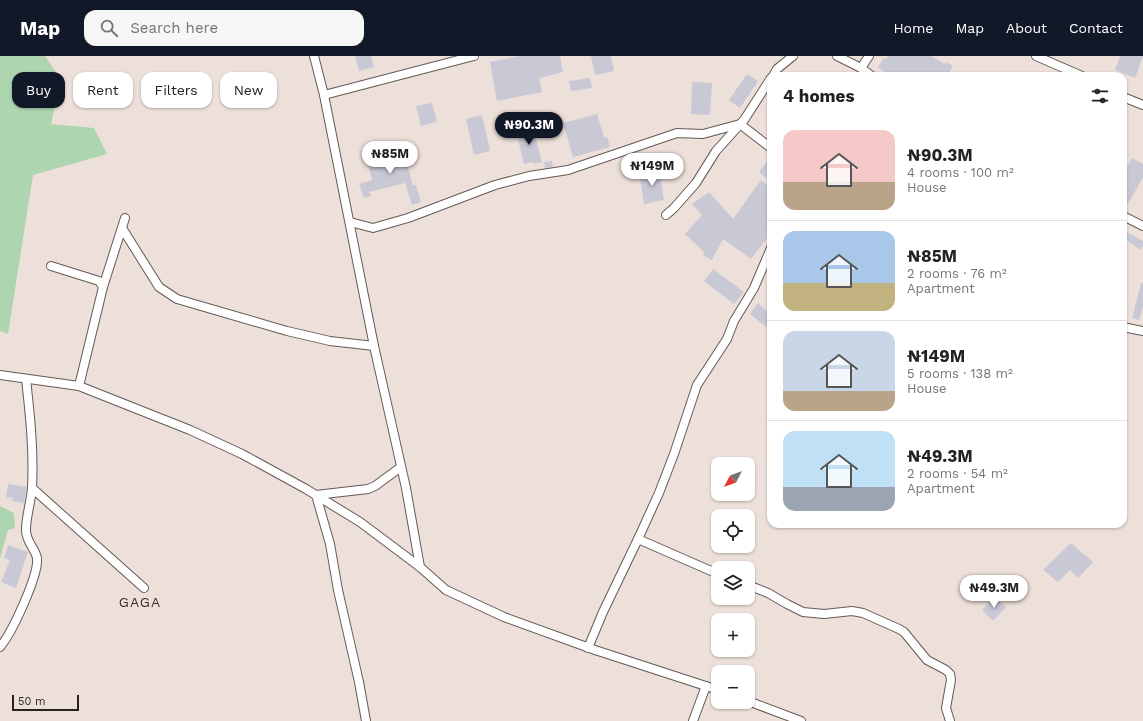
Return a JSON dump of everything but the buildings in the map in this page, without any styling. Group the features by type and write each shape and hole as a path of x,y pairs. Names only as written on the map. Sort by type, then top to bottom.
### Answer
{"street":[{"path":"314,56 324,95 374,346 401,467 420,567"},
{"path":"324,95 474,56"},
{"path":"776,72 784,62 793,56"},
{"path":"838,56 867,72"},
{"path":"862,68 869,56"},
{"path":"1036,56 1073,72"},
{"path":"666,215 696,183 716,152 740,124 767,84"},
{"path":"1127,99 1143,105"},
{"path":"350,222 373,228 408,218 495,185 529,176 568,170 677,133 703,134 740,124"},
{"path":"740,124 767,145"},
{"path":"79,386 103,287 125,218"},
{"path":"1127,218 1143,226"},
{"path":"122,228 159,287 177,299 286,332 330,341 374,346"},
{"path":"588,648 603,612 638,539 674,454 697,385 727,339 734,321 754,288 767,257"},
{"path":"51,266 99,281 103,287"},
{"path":"1127,328 1143,331"},
{"path":"0,374 79,386 190,430 242,454 316,495 360,522 420,567 446,590 504,617 588,648 711,688"},
{"path":"0,647 23,606 37,561 35,552 27,539 26,531 32,488 33,440 26,379"},
{"path":"316,495 368,489 375,486 401,467"},
{"path":"32,488 144,588"},
{"path":"316,495 330,544 338,590 359,682 366,721"},
{"path":"638,539 711,571"},
{"path":"755,588 768,593 803,612 824,614 852,611 863,613 899,628 927,660 946,670 950,674 951,680 946,708 950,721"},
{"path":"693,721 706,686"},
{"path":"755,704 801,721"}],"green space":[{"path":"0,56 45,56 56,72 12,72 12,108 55,108 51,124 94,128 107,154 33,175 8,334 0,331"},
{"path":"0,506 14,513 15,528 8,530 0,559"}],"district":[{"name":"GAGA","path":"140,602"}]}
